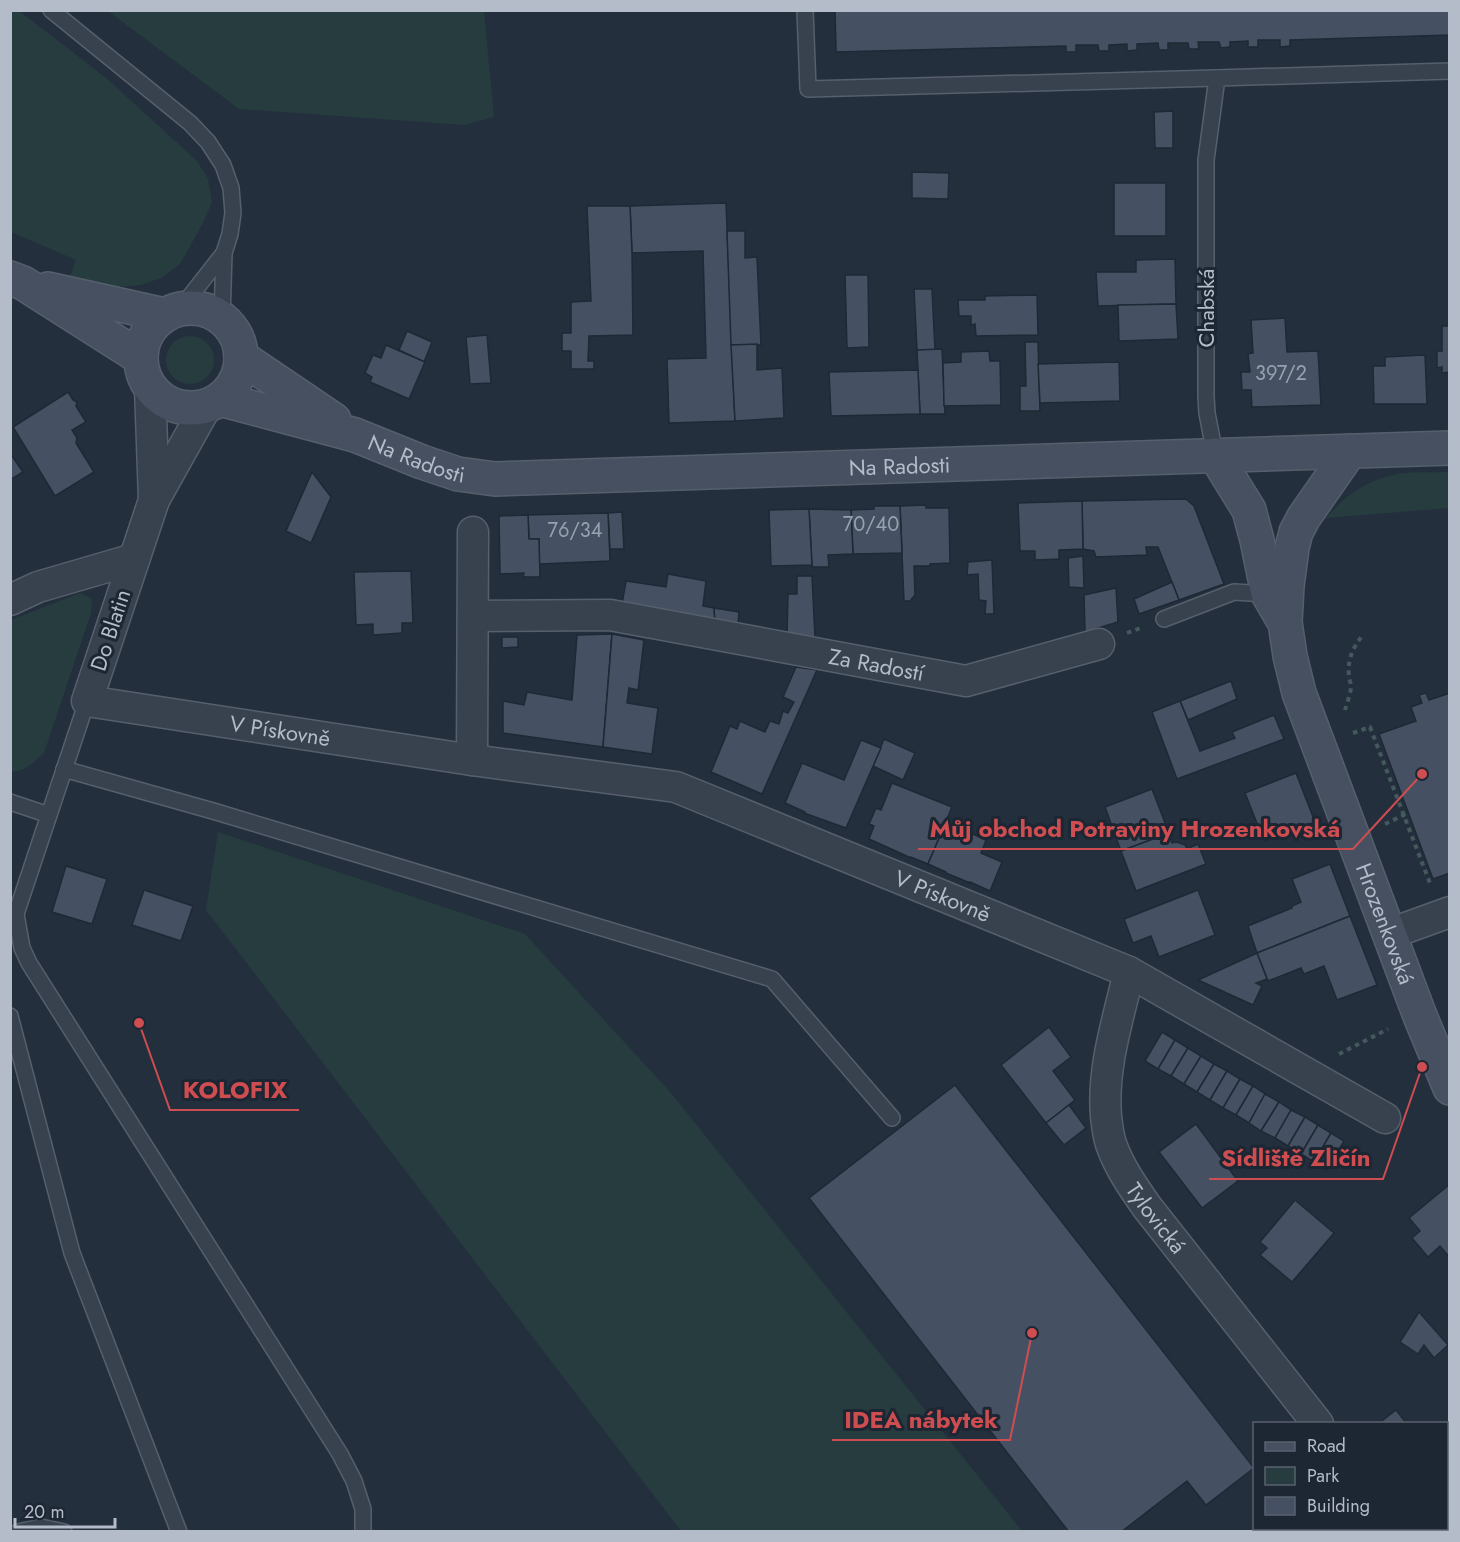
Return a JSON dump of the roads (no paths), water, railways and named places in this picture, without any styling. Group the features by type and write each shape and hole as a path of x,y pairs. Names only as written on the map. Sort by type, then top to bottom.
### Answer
{"main road":[{"name":"Na Radosti","path":"17,280 172,312 195,308 209,311 222,319"},
{"name":"Na Radosti","path":"17,280 146,372 159,396 170,403 182,407 195,407 214,402 355,435 459,474 495,479 1449,448"},
{"path":"146,372 144,341 152,326 172,312"},
{"path":"214,402 231,387 238,373 241,357 232,329 222,319"},
{"name":"Na Radosti","path":"241,357 355,435"},
{"name":"Hrozenkovská","path":"1277,590 1296,532 1350,451"},
{"name":"Hrozenkovská","path":"1215,454 1249,510 1257,540 1277,590 1299,693 1449,1088"}],"street":[{"name":"Do Blatin","path":"146,372 154,500"},
{"name":"Do Blatin","path":"87,701 154,500 214,402"},
{"path":"472,760 473,532"},
{"name":"Do Blatin","path":"10,600 38,587 134,559"},
{"name":"Za Radostí","path":"473,616 610,615 966,681 1099,644"},
{"name":"V Pískovně","path":"87,701 472,760 676,787 1130,972 1384,1118"},
{"path":"1389,934 1449,912"},
{"name":"Tylovická","path":"1130,972 1111,1044 1105,1098 1110,1142 1122,1171 1147,1207 1316,1422"}],"lane":[{"path":"51,10 190,123 208,142 224,165 231,188 233,213 224,252 222,319"},
{"path":"805,10 808,89 1449,71"},
{"name":"Chabská","path":"1215,454 1206,397 1206,160 1217,78"},
{"path":"172,312 224,252"},
{"path":"1164,619 1234,592 1277,590"},
{"path":"10,931 16,904 87,701"},
{"path":"64,769 213,811 772,978 892,1118"},
{"path":"10,802 49,815"},
{"path":"16,904 22,948 29,963 340,1454 354,1481 363,1509 363,1532"},
{"path":"10,1016 72,1253 179,1532"},
{"path":"18,1532 41,1527 64,1532"}],"place":[{"name":"Můj obchod Potraviny Hrozenkovská","path":"1422,774"},
{"name":"KOLOFIX","path":"139,1023"},
{"name":"Sídliště Zličín","path":"1422,1067"},
{"name":"IDEA nábytek","path":"1032,1333"}]}
